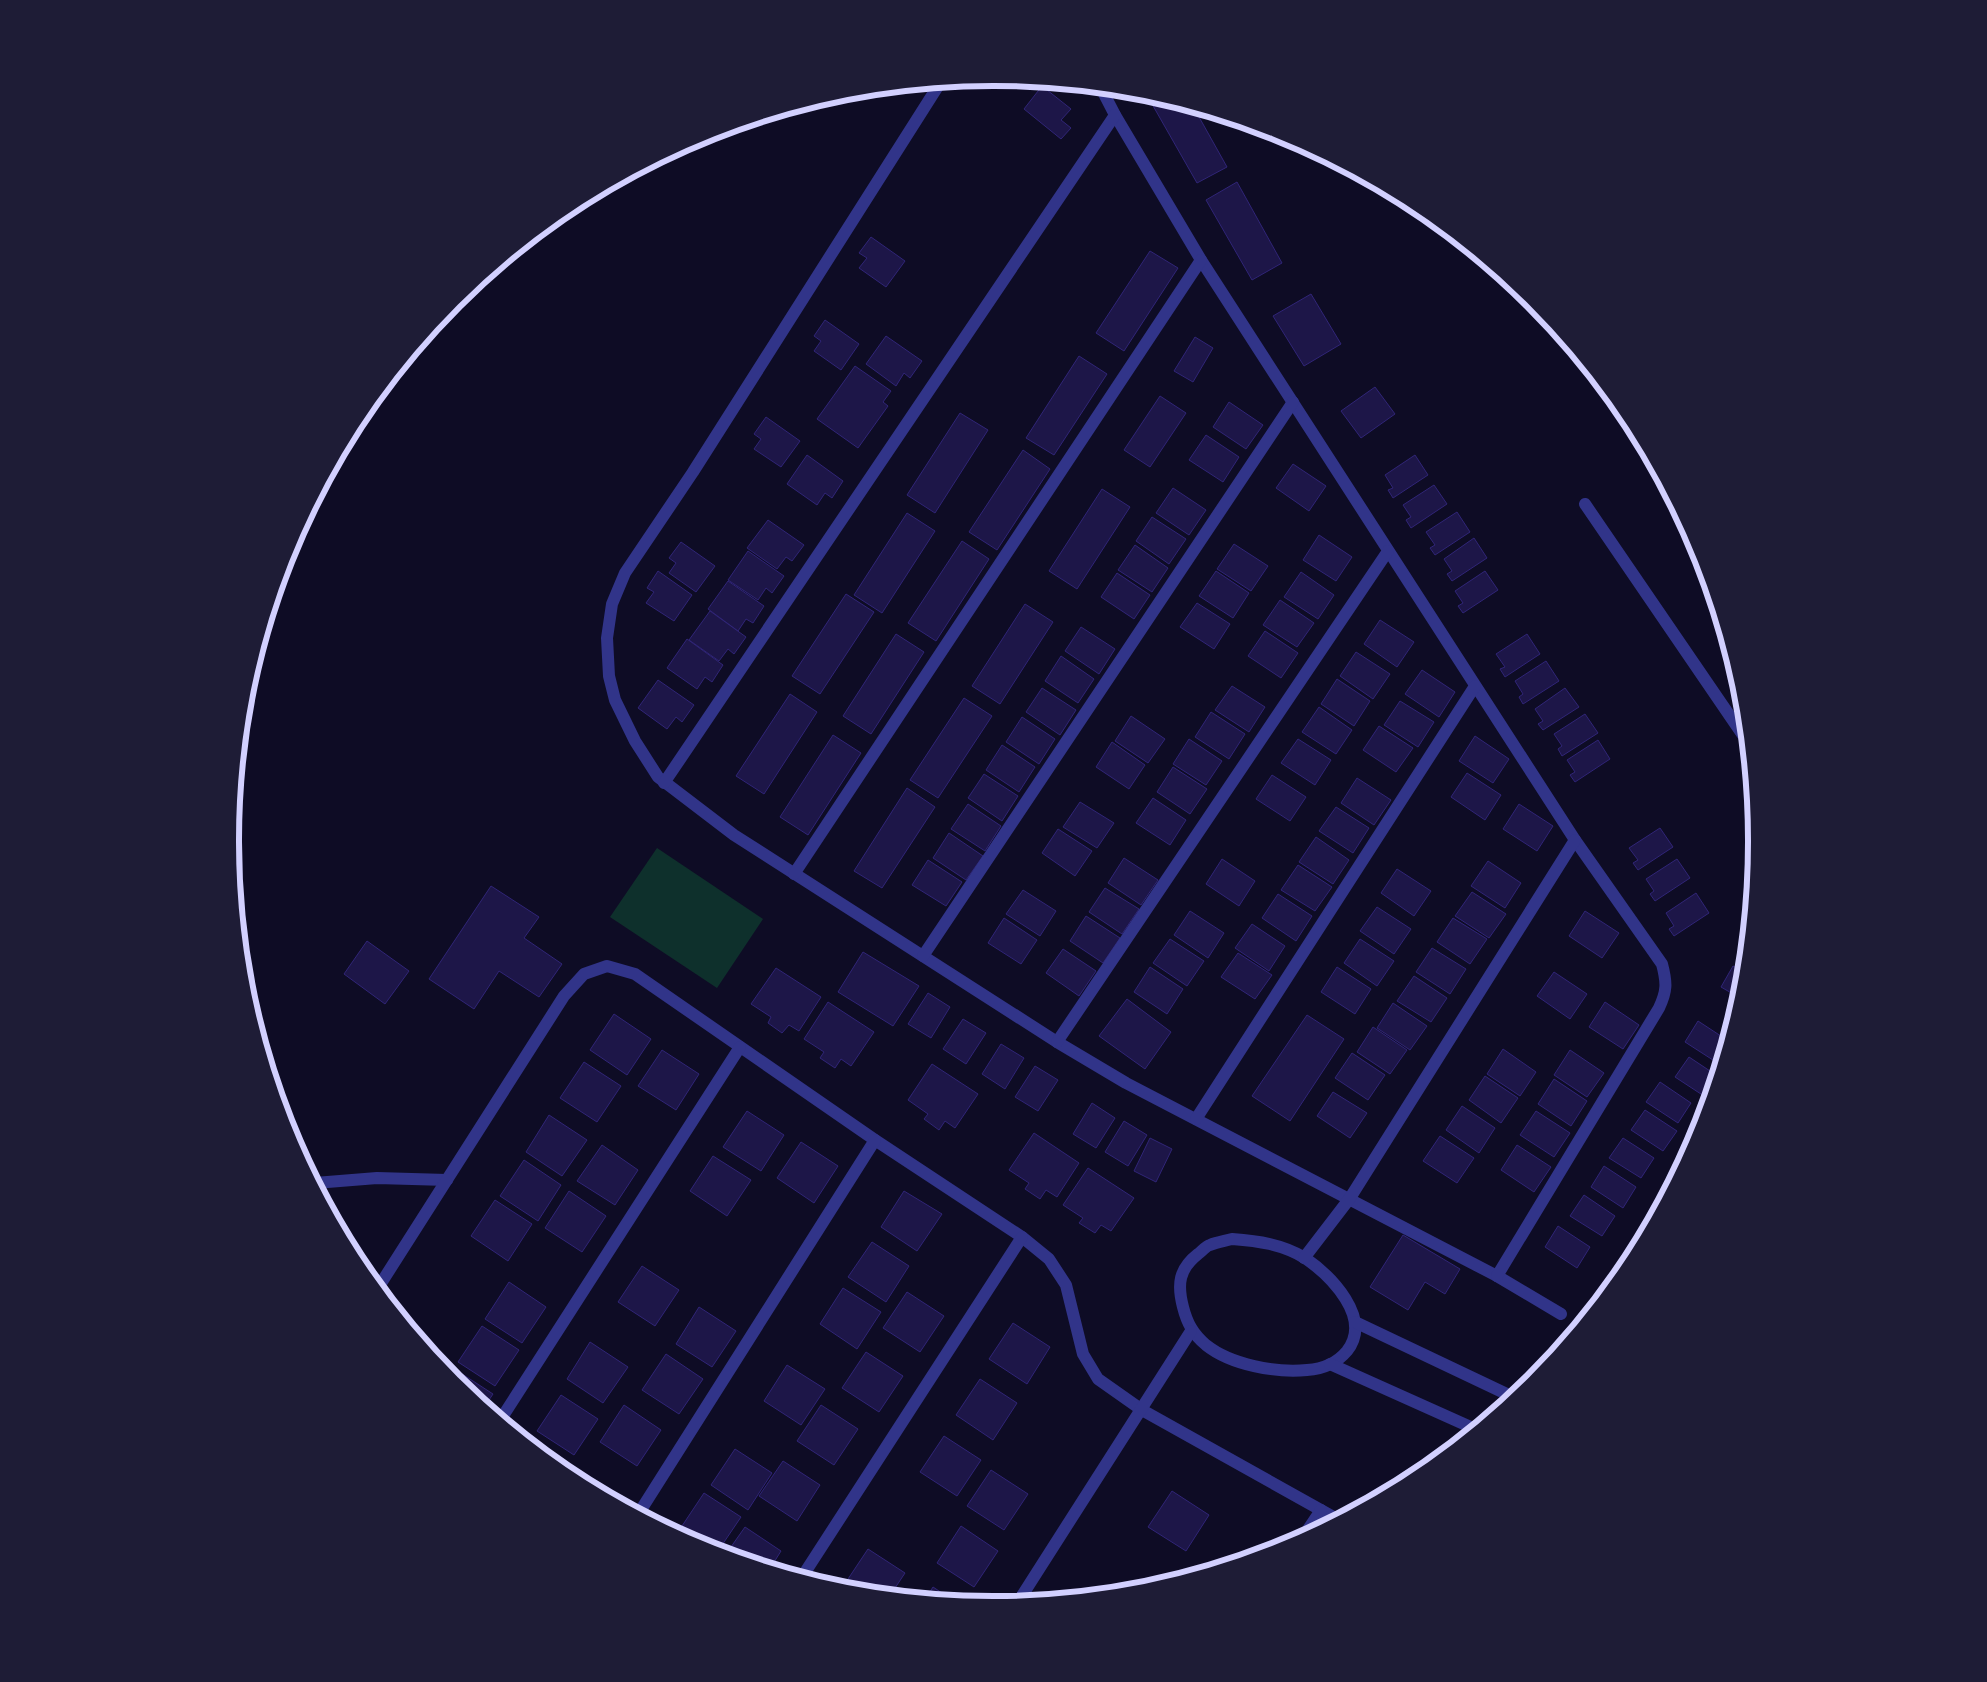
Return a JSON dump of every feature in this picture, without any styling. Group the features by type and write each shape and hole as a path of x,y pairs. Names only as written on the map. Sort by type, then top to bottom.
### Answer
{"street":[{"path":"936,89 693,472 625,573 612,604 607,638 609,676 615,700 634,741 664,783 734,835 1056,1042 1126,1083 1497,1276 1561,1314"},
{"path":"1105,95 1201,260 1575,840 1662,964 1666,978 1666,993 1659,1008 1497,1276"},
{"path":"664,783 1115,115"},
{"path":"794,874 1201,260"},
{"path":"923,956 1293,402"},
{"path":"1585,504 1740,731"},
{"path":"1056,1042 1388,551"},
{"path":"1196,1119 1475,686"},
{"path":"1304,1258 1350,1198 1575,840"},
{"path":"382,1282 564,996 584,974 606,966 635,974 875,1140 1022,1237 1049,1259 1066,1285 1083,1354 1098,1378 1142,1410 1331,1516"},
{"path":"504,1415 740,1047"},
{"path":"642,1509 875,1140"},
{"path":"321,1183 377,1178 447,1180"},
{"path":"805,1572 1022,1237"},
{"path":"1232,1239 1283,1246 1323,1272 1339,1290 1349,1306 1355,1322 1352,1344 1342,1356 1321,1368 1305,1370 1264,1368 1238,1362 1208,1346 1191,1330 1180,1296 1180,1277 1190,1261 1209,1245 1232,1239"},
{"path":"1355,1322 1506,1395"},
{"path":"1023,1595 1142,1410 1191,1330"},
{"path":"1330,1364 1469,1426"},
{"path":"1311,1525 1321,1510"}],"green space":[{"path":"657,848 763,919 717,988 610,917"}],"building":[{"path":"1041,88 1045,88 1071,109 1061,120 1071,128 1061,139 1024,109"},
{"path":"1152,104 1198,115 1227,167 1197,183"},
{"path":"1237,182 1282,263 1252,280 1206,200"},
{"path":"871,237 905,261 886,287 859,268 867,258 859,253"},
{"path":"1150,251 1178,268 1124,351 1096,333"},
{"path":"1311,294 1341,344 1304,366 1273,316"},
{"path":"825,320 859,344 841,370 814,351 821,341 814,336"},
{"path":"886,336 922,361 910,378 904,373 896,386 866,364"},
{"path":"1195,337 1213,348 1193,382 1174,371"},
{"path":"1079,356 1107,374 1054,455 1026,438"},
{"path":"855,366 891,391 883,402 888,406 858,448 817,419"},
{"path":"1375,387 1395,414 1361,438 1341,411"},
{"path":"1160,396 1186,413 1150,467 1124,450"},
{"path":"1229,402 1263,425 1246,449 1213,427"},
{"path":"960,413 988,430 935,513 907,495"},
{"path":"766,417 800,441 781,467 754,449 761,439 754,434"},
{"path":"1206,435 1239,457 1223,482 1189,460"},
{"path":"1023,450 1050,469 997,550 969,532"},
{"path":"807,455 843,481 832,498 825,493 817,505 787,484"},
{"path":"1415,455 1428,475 1393,498 1388,490 1393,488 1385,475"},
{"path":"1293,464 1326,486 1309,511 1276,488"},
{"path":"1434,485 1447,504 1411,528 1406,520 1411,517 1403,505"},
{"path":"1173,488 1206,510 1189,535 1156,513"},
{"path":"1102,489 1130,507 1077,589 1049,571"},
{"path":"1457,512 1470,532 1435,555 1430,548 1435,545 1426,532"},
{"path":"907,513 935,531 882,613 854,595"},
{"path":"1152,517 1186,539 1169,564 1136,541"},
{"path":"768,520 804,545 792,561 786,557 777,569 747,548"},
{"path":"1319,535 1352,557 1336,581 1303,560"},
{"path":"1474,538 1487,558 1452,581 1447,574 1452,571 1444,559"},
{"path":"962,541 989,559 936,641 908,623"},
{"path":"681,542 715,566 696,592 669,573 676,563 669,558"},
{"path":"1234,544 1268,566 1251,591 1217,569"},
{"path":"1135,545 1168,568 1152,592 1118,570"},
{"path":"748,551 784,576 772,593 766,588 758,600 728,580"},
{"path":"658,571 692,595 674,621 646,603 654,592 647,588"},
{"path":"1216,571 1249,593 1233,618 1199,596"},
{"path":"1485,571 1498,590 1463,613 1458,606 1463,603 1455,591"},
{"path":"1301,572 1334,595 1318,619 1284,597"},
{"path":"1117,573 1150,595 1134,619 1101,597"},
{"path":"728,581 764,606 753,623 746,619 738,631 708,609"},
{"path":"846,594 874,612 820,694 792,676"},
{"path":"1280,600 1314,623 1297,647 1263,625"},
{"path":"1197,603 1230,624 1214,649 1180,627"},
{"path":"1025,604 1053,622 1000,704 972,686"},
{"path":"710,611 746,637 734,654 728,649 719,661 689,640"},
{"path":"1380,620 1414,642 1397,667 1364,644"},
{"path":"1081,627 1115,649 1099,674 1065,651"},
{"path":"1265,631 1298,653 1281,678 1248,656"},
{"path":"896,634 924,652 871,734 843,716"},
{"path":"1527,634 1540,654 1505,677 1500,669 1505,667 1496,654"},
{"path":"687,639 723,665 712,682 705,677 697,689 667,668"},
{"path":"1356,652 1390,674 1373,699 1340,676"},
{"path":"1061,656 1094,679 1078,703 1045,681"},
{"path":"1546,661 1559,681 1523,704 1519,697 1523,694 1515,681"},
{"path":"1422,670 1455,692 1439,717 1405,694"},
{"path":"1337,679 1370,701 1354,726 1321,704"},
{"path":"658,680 694,705 682,722 676,717 667,729 638,708"},
{"path":"1232,686 1265,707 1249,732 1215,710"},
{"path":"1042,688 1076,710 1060,735 1026,712"},
{"path":"1565,688 1579,707 1543,730 1538,724 1543,721 1535,709"},
{"path":"790,694 817,712 764,794 736,776"},
{"path":"964,698 992,716 938,798 910,780"},
{"path":"1400,701 1434,722 1418,747 1384,725"},
{"path":"1319,707 1352,730 1336,754 1302,732"},
{"path":"1211,712 1245,734 1229,759 1195,737"},
{"path":"1585,714 1598,733 1562,756 1558,749 1562,746 1554,734"},
{"path":"1131,716 1165,739 1148,763 1115,741"},
{"path":"1022,717 1055,739 1039,764 1006,742"},
{"path":"1379,726 1413,748 1396,772 1363,750"},
{"path":"833,735 861,753 808,835 780,817"},
{"path":"1475,736 1509,759 1493,783 1459,761"},
{"path":"1189,739 1222,761 1206,785 1173,764"},
{"path":"1298,739 1331,760 1315,785 1281,763"},
{"path":"1598,740 1610,759 1575,782 1570,775 1575,772 1567,760"},
{"path":"1112,742 1145,765 1129,789 1096,767"},
{"path":"1002,745 1035,767 1019,792 986,770"},
{"path":"1173,767 1207,789 1190,814 1157,792"},
{"path":"1467,773 1501,795 1485,820 1451,797"},
{"path":"984,774 1018,796 1002,821 968,798"},
{"path":"1272,775 1306,797 1290,821 1256,799"},
{"path":"1357,778 1391,800 1374,825 1341,803"},
{"path":"907,788 935,807 882,888 854,871"},
{"path":"1153,798 1186,820 1170,845 1136,823"},
{"path":"1080,802 1114,823 1097,848 1063,827"},
{"path":"968,804 1001,826 985,851 951,829"},
{"path":"1519,804 1553,826 1537,851 1503,829"},
{"path":"1336,807 1369,828 1353,853 1319,831"},
{"path":"1660,828 1673,847 1638,870 1633,863 1638,860 1629,848"},
{"path":"1058,829 1092,851 1075,876 1042,853"},
{"path":"949,833 983,856 966,880 933,858"},
{"path":"1316,837 1349,860 1333,884 1299,862"},
{"path":"1124,858 1158,880 1141,905 1108,883"},
{"path":"1222,859 1255,881 1239,906 1206,884"},
{"path":"1677,859 1690,878 1655,901 1650,894 1654,891 1646,879"},
{"path":"928,860 962,882 946,906 912,885"},
{"path":"1488,861 1521,883 1505,908 1471,886"},
{"path":"1298,865 1332,887 1315,911 1281,890"},
{"path":"1397,869 1431,891 1414,916 1381,893"},
{"path":"491,886 539,917 524,938 562,964 539,997 499,971 474,1009 429,979"},
{"path":"1105,888 1139,909 1122,934 1089,912"},
{"path":"1023,890 1056,911 1040,936 1006,914"},
{"path":"1472,892 1506,914 1489,938 1455,916"},
{"path":"1696,893 1709,913 1674,936 1669,929 1674,926 1666,913"},
{"path":"1278,894 1312,916 1296,941 1262,918"},
{"path":"1377,907 1411,929 1394,954 1360,931"},
{"path":"1190,911 1224,933 1208,958 1174,935"},
{"path":"1585,911 1619,933 1602,958 1569,936"},
{"path":"1086,916 1120,938 1103,963 1070,941"},
{"path":"1004,918 1037,940 1021,964 988,943"},
{"path":"1453,918 1487,939 1470,964 1437,942"},
{"path":"1252,924 1285,946 1269,971 1235,948"},
{"path":"1170,939 1204,961 1187,986 1153,963"},
{"path":"1360,939 1394,961 1377,986 1344,963"},
{"path":"367,941 409,971 385,1004 344,974"},
{"path":"1432,948 1466,969 1450,994 1416,972"},
{"path":"1063,949 1096,971 1079,996 1046,973"},
{"path":"863,952 919,986 893,1026 838,992"},
{"path":"1238,953 1272,975 1255,999 1221,977"},
{"path":"1733,966 1737,968 1733,994 1721,987"},
{"path":"1150,967 1183,989 1167,1014 1134,992"},
{"path":"1337,967 1371,989 1355,1014 1321,992"},
{"path":"776,968 821,997 799,1031 789,1025 782,1033 768,1023 771,1017 751,1004"},
{"path":"1554,972 1587,994 1570,1019 1537,996"},
{"path":"1414,976 1447,998 1431,1022 1397,1001"},
{"path":"928,993 950,1007 931,1038 908,1024"},
{"path":"1127,999 1171,1032 1145,1069 1099,1036"},
{"path":"828,1002 874,1032 851,1066 841,1059 835,1068 820,1058 824,1052 804,1039"},
{"path":"1605,1002 1639,1025 1623,1049 1589,1027"},
{"path":"1393,1003 1427,1026 1410,1050 1377,1028"},
{"path":"614,1014 651,1039 627,1075 590,1050"},
{"path":"1307,1015 1344,1039 1290,1121 1252,1096"},
{"path":"963,1019 986,1033 966,1064 943,1049"},
{"path":"1698,1021 1723,1037 1715,1061 1685,1042"},
{"path":"1373,1027 1407,1050 1390,1074 1357,1052"},
{"path":"1001,1044 1024,1058 1005,1089 982,1074"},
{"path":"1503,1049 1536,1072 1520,1096 1487,1074"},
{"path":"662,1050 699,1074 676,1110 638,1086"},
{"path":"1570,1050 1604,1073 1587,1097 1554,1075"},
{"path":"1352,1053 1385,1075 1368,1100 1335,1078"},
{"path":"1689,1057 1712,1072 1704,1096 1675,1077"},
{"path":"584,1062 621,1086 597,1122 560,1098"},
{"path":"932,1064 978,1094 955,1128 945,1121 939,1130 924,1119 928,1114 908,1100"},
{"path":"1035,1066 1058,1080 1038,1111 1015,1097"},
{"path":"1485,1076 1518,1098 1501,1123 1469,1100"},
{"path":"1554,1079 1587,1101 1571,1126 1538,1104"},
{"path":"1660,1082 1691,1103 1678,1123 1646,1102"},
{"path":"1333,1092 1367,1113 1350,1138 1317,1116"},
{"path":"1092,1103 1115,1118 1096,1148 1073,1134"},
{"path":"1462,1106 1495,1128 1479,1153 1446,1130"},
{"path":"1645,1110 1677,1131 1663,1151 1631,1130"},
{"path":"747,1111 784,1135 761,1171 723,1147"},
{"path":"1536,1111 1570,1133 1554,1157 1520,1135"},
{"path":"549,1115 587,1140 562,1176 526,1152"},
{"path":"1124,1121 1147,1135 1128,1166 1105,1152"},
{"path":"1034,1133 1079,1163 1057,1197 1046,1190 1040,1199 1025,1189 1029,1183 1009,1170"},
{"path":"1440,1136 1474,1158 1457,1183 1423,1161"},
{"path":"1150,1138 1172,1149 1156,1182 1134,1171"},
{"path":"1623,1138 1654,1158 1641,1178 1609,1158"},
{"path":"801,1142 838,1166 814,1203 777,1178"},
{"path":"602,1145 638,1170 615,1205 577,1181"},
{"path":"1517,1145 1551,1167 1534,1192 1501,1170"},
{"path":"713,1156 751,1180 727,1216 690,1191"},
{"path":"524,1160 561,1185 538,1221 500,1196"},
{"path":"1604,1166 1636,1187 1623,1208 1591,1187"},
{"path":"1088,1168 1134,1198 1111,1231 1101,1225 1095,1233 1079,1223 1083,1218 1063,1205"},
{"path":"569,1191 606,1216 582,1252 545,1228"},
{"path":"904,1191 942,1214 917,1251 881,1227"},
{"path":"1584,1195 1615,1216 1602,1236 1570,1216"},
{"path":"495,1200 532,1224 508,1261 471,1236"},
{"path":"1558,1226 1590,1247 1577,1268 1545,1247"},
{"path":"1403,1235 1460,1269 1445,1294 1425,1282 1408,1310 1370,1287"},
{"path":"872,1242 909,1266 886,1302 848,1277"},
{"path":"642,1266 679,1290 655,1326 618,1302"},
{"path":"509,1282 546,1307 522,1343 485,1319"},
{"path":"843,1288 881,1312 857,1349 820,1324"},
{"path":"907,1292 944,1316 920,1352 883,1328"},
{"path":"699,1307 736,1331 712,1367 676,1344"},
{"path":"1013,1323 1050,1347 1027,1384 989,1359"},
{"path":"482,1326 519,1350 495,1386 458,1362"},
{"path":"590,1342 628,1367 603,1403 567,1379"},
{"path":"866,1352 903,1376 879,1412 842,1388"},
{"path":"666,1354 703,1379 679,1414 642,1390"},
{"path":"787,1365 825,1389 801,1425 764,1401"},
{"path":"456,1370 493,1394 488,1401 460,1375"},
{"path":"980,1379 1017,1403 993,1440 956,1415"},
{"path":"561,1395 598,1419 574,1455 537,1431"},
{"path":"624,1405 661,1430 637,1466 600,1442"},
{"path":"821,1405 858,1429 834,1465 797,1441"},
{"path":"944,1436 981,1460 957,1496 920,1472"},
{"path":"735,1449 772,1473 748,1510 711,1485"},
{"path":"783,1461 820,1485 797,1521 759,1496"},
{"path":"991,1470 1028,1494 1004,1530 967,1506"},
{"path":"1172,1491 1209,1515 1186,1551 1148,1527"},
{"path":"704,1493 741,1517 722,1545 681,1527"},
{"path":"961,1526 998,1551 974,1587 937,1563"},
{"path":"745,1527 781,1551 774,1563 730,1548"},
{"path":"868,1549 905,1573 894,1589 847,1581"},
{"path":"933,1587 943,1594 929,1593"}]}
